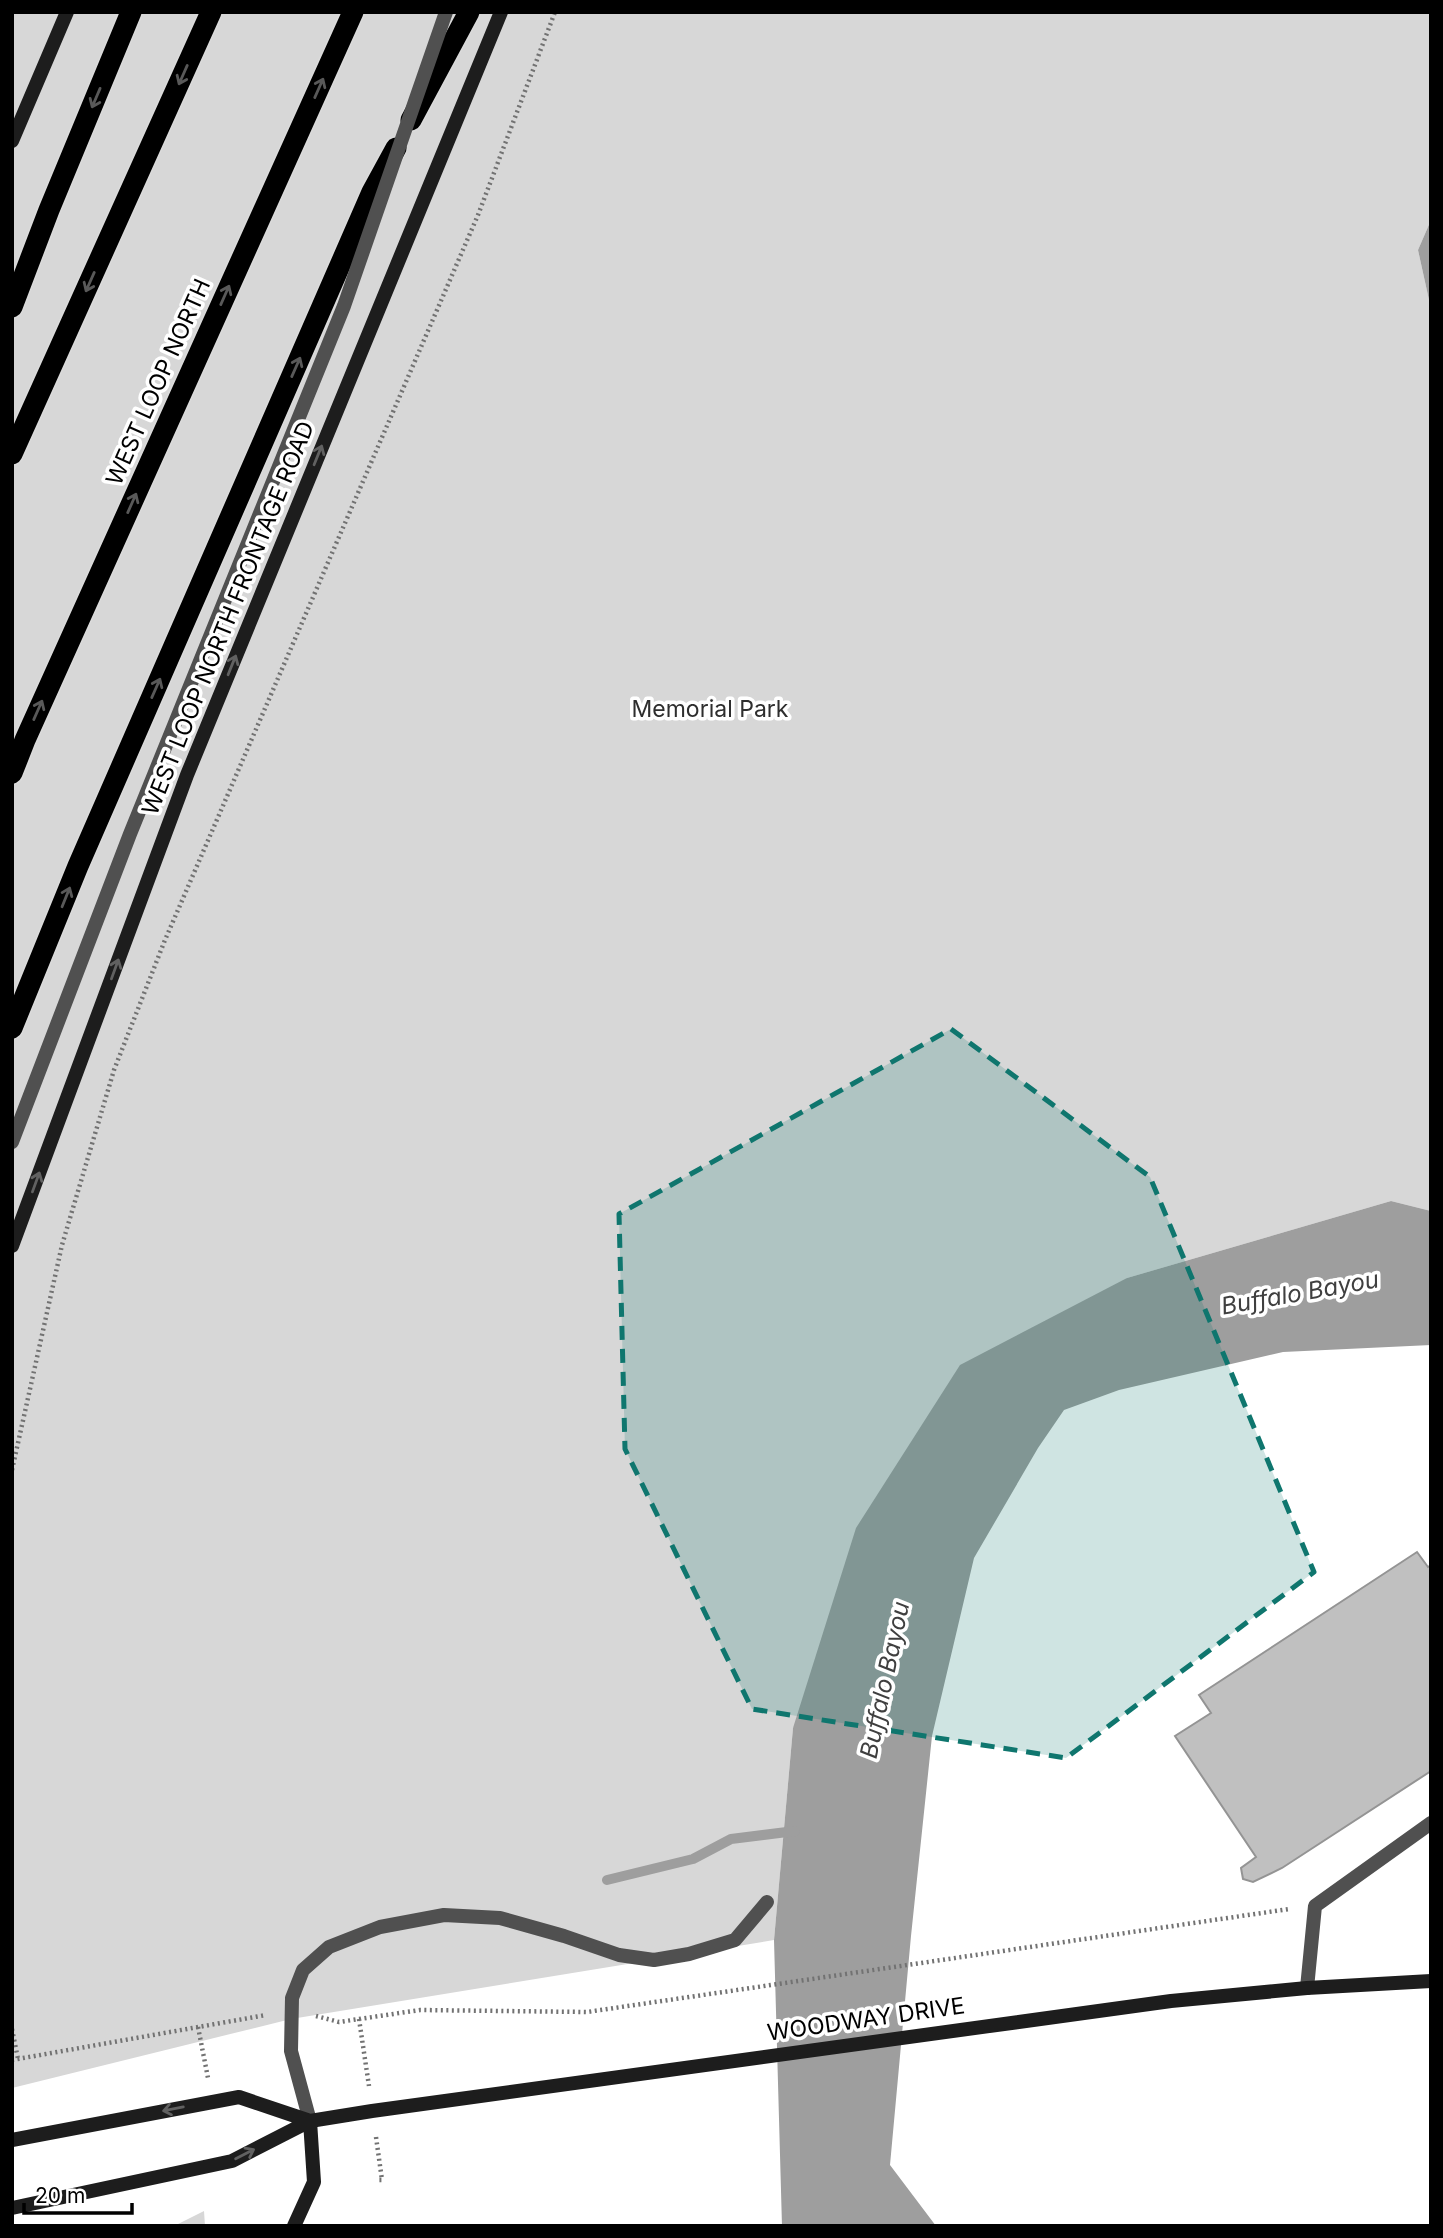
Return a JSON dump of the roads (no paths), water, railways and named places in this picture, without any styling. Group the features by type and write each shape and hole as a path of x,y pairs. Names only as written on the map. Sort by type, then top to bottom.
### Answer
{"highway":[{"path":"12,307 131,12"},
{"path":"12,454 211,12"},
{"name":"WEST LOOP NORTH","path":"12,773 353,12"},
{"path":"12,1028 78,866 372,192 469,12"}],"main road":[{"path":"12,141 67,12"},
{"name":"WEST LOOP NORTH FRONTAGE ROAD","path":"12,1246 187,775 501,12"},
{"name":"WOODWAY DRIVE","path":"12,2208 232,2161 310,2121 1171,2001 1307,1988 1431,1982"},
{"name":"WOODWAY DRIVE","path":"16,2138 239,2097 310,2121"},
{"path":"294,2226 314,2182 310,2121"}],"lane":[{"path":"12,1142 130,834 344,306 446,12"},
{"path":"1307,1988 1315,1906 1431,1823"},
{"path":"310,2121 292,2051 292,1998 303,1970 328,1947 380,1927 444,1915 500,1918 619,1955 654,1960 689,1954 736,1940 767,1902"}],"water":[{"path":"1431,220 1431,309 1418,250"},
{"name":"Buffalo Bayou","path":"1391,1201 1431,1211 1431,1345 1283,1352 1119,1390 1064,1410 1038,1448 974,1558 932,1736 890,2165 936,2226 782,2226 774,1940 793,1728 856,1528 960,1365 1127,1278"}],"waterway":[{"path":"607,1880 693,1859 731,1839 795,1831"}],"park label":[{"name":"Memorial Park","path":"710,709"}]}
